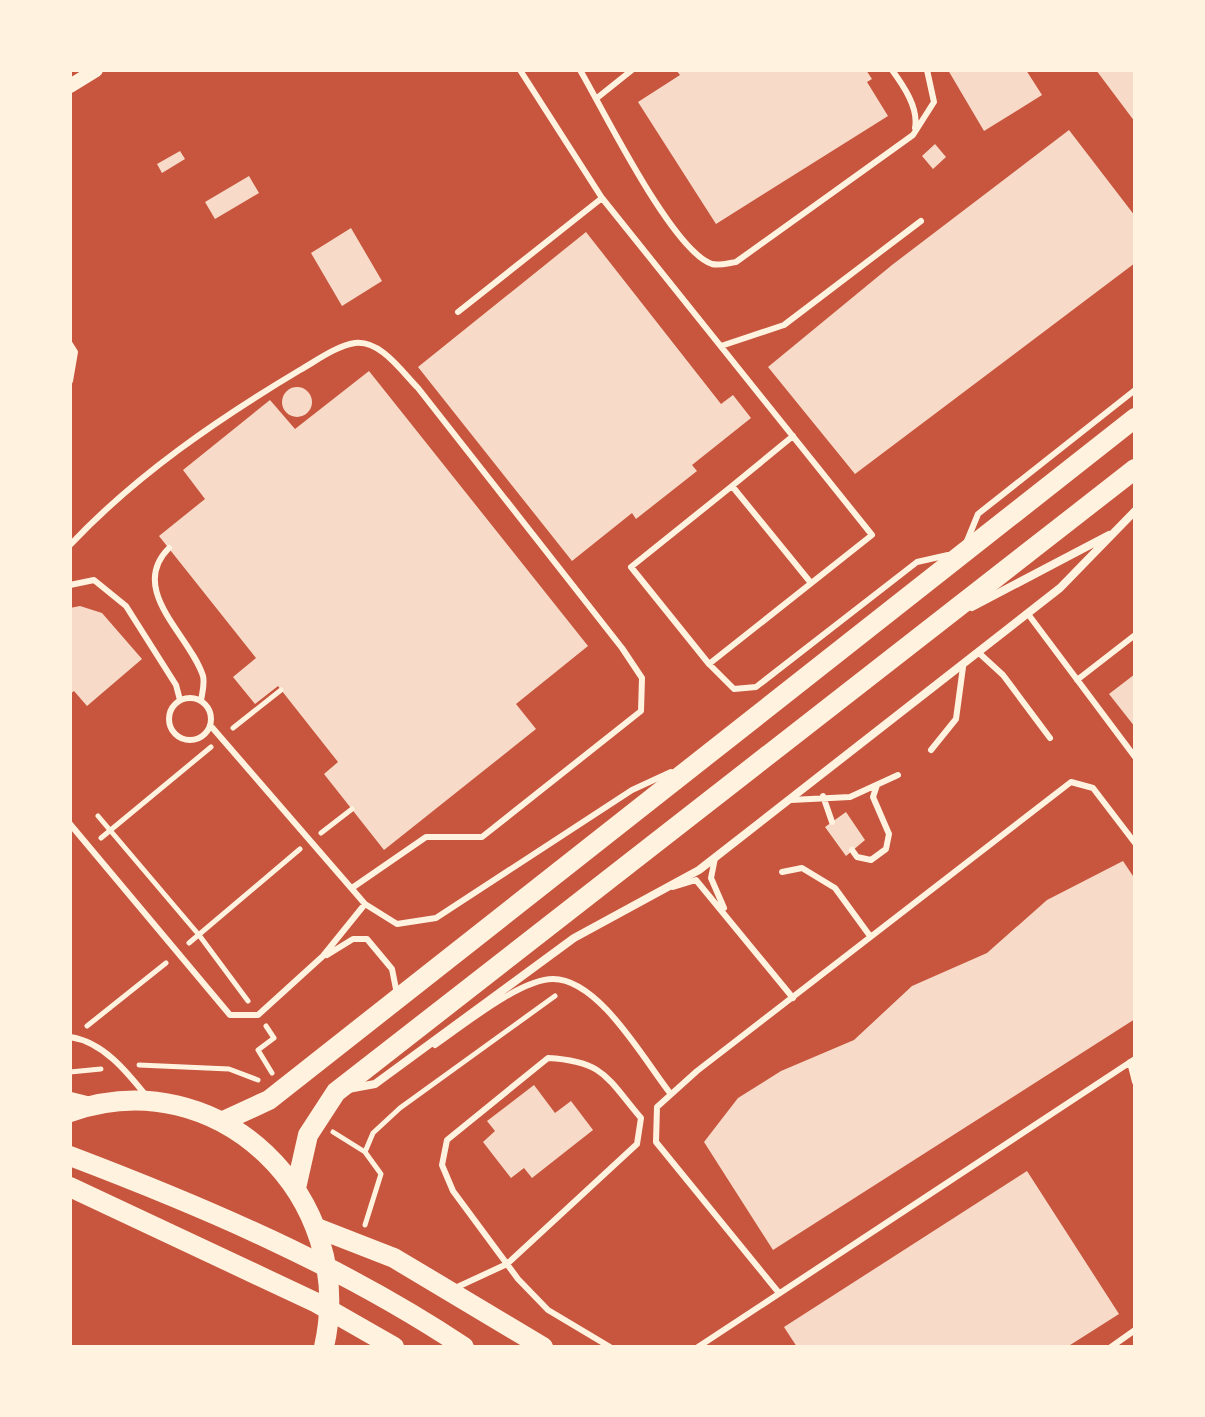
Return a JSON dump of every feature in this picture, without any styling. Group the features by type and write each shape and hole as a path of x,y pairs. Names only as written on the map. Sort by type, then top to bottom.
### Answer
{"main road":[{"path":"221,1122 269,1100 1135,418"},
{"path":"296,1188 308,1135 336,1092 1135,469"},
{"path":"75,1106 150,1101 187,1108 221,1122 275,1162 296,1188 317,1228 329,1274 330,1321 324,1347"},
{"path":"70,1156 179,1198 276,1242 425,1321 464,1347"},
{"path":"70,1187 317,1303 394,1347"},
{"path":"317,1228 394,1258 543,1347"}],"street":[{"path":"70,86 96,70"},
{"path":"336,1092 375,1084 574,938 669,888 728,847 963,667 1060,588 1135,511"},
{"path":"936,626 1135,520"}],"lane":[{"path":"520,70 602,198 872,535 709,664"},
{"path":"580,70 640,180 697,256 714,265 736,262 913,135 934,102 927,70"},
{"path":"597,98 632,70"},
{"path":"892,70 906,90 917,121 913,135"},
{"path":"458,312 602,198"},
{"path":"721,346 784,325 921,221"},
{"path":"70,545 99,514 203,433 259,393 326,354 356,343 381,350 418,388 622,648 642,678 641,711 482,837 426,837 352,888"},
{"path":"70,344 75,352 70,381"},
{"path":"793,436 631,567 709,664 734,689 756,687 917,562 963,552 978,514 1135,390"},
{"path":"732,486 811,583"},
{"path":"169,548 155,566 153,587 204,679 201,701 210,712 210,725 365,904 397,924 436,918 632,790 697,761"},
{"path":"70,585 94,580 126,606 176,685 180,700 169,719 178,737 197,739 210,725"},
{"path":"1028,614 1135,757"},
{"path":"1077,680 1135,635"},
{"path":"979,653 1003,675 1050,738"},
{"path":"931,750 956,719 963,667"},
{"path":"180,700 201,701"},
{"path":"788,800 850,797 898,775"},
{"path":"450,1291 507,1264 637,1144 641,1118 670,1093 1071,782 1093,788 1135,843"},
{"path":"852,850 857,857 871,860 886,849 889,834 873,797 877,785"},
{"path":"823,796 832,822"},
{"path":"70,824 230,1015 258,1015 323,956 365,904"},
{"path":"726,915 711,878 715,858 728,847"},
{"path":"782,872 802,868 835,888 870,936"},
{"path":"669,888 696,880 793,998"},
{"path":"323,956 353,939 367,939 392,969 397,997"},
{"path":"375,1084 521,989 552,978 572,983 600,1002 670,1093"},
{"path":"70,1037 82,1039 124,1066 150,1101"},
{"path":"610,1347 548,1310 507,1264 453,1191 442,1165 447,1140 548,1058 576,1059 599,1068 641,1118"},
{"path":"698,1347 1132,1060 1135,1082"},
{"path":"657,1107 656,1142 779,1293"},
{"path":"1111,1347 1135,1330"}],"path":[{"path":"90,848 281,690"},
{"path":"80,1025 91,1026 352,809"},
{"path":"98,816 199,935 274,1038 258,1050 282,1089"},
{"path":"365,1152 373,1133 400,1108 572,983"},
{"path":"124,1066 149,1064 229,1069 282,1089"},
{"path":"315,1121 365,1152 381,1174 359,1243"}],"building":[{"path":"676,70 866,70 872,79 867,82 888,116 716,224 638,102 680,75"},
{"path":"948,70 1026,70 1042,95 984,131"},
{"path":"1096,70 1135,70 1135,122"},
{"path":"1069,130 1135,216 1135,263 855,474 768,367 892,265"},
{"path":"935,144 946,157 933,169 922,156"},
{"path":"180,151 185,159 162,173 157,164"},
{"path":"249,176 259,193 215,219 205,202"},
{"path":"351,228 382,281 342,306 311,253"},
{"path":"586,232 721,404 733,395 751,418 692,465 697,471 636,519 632,513 572,561 418,367"},
{"path":"369,371 588,646 516,704 536,729 384,850 324,774 338,762 278,686 255,704 233,677 256,658 159,536 205,499 183,470 270,400 295,429"},
{"path":"297,387 308,391 312,402 308,413 297,417 286,413 282,402 286,391"},
{"path":"80,606 102,613 142,659 87,706 74,691 70,694 70,608"},
{"path":"1135,674 1135,727 1109,694"},
{"path":"846,812 865,840 846,856 825,827"},
{"path":"1123,861 1135,879 1135,1019 773,1250 704,1142 738,1098 781,1071 854,1040 912,986 987,953 1047,900"},
{"path":"534,1085 555,1113 571,1101 593,1130 532,1178 524,1168 511,1178 483,1142 495,1131 487,1121"},
{"path":"1027,1171 1119,1314 1067,1347 797,1347 784,1327"}]}
